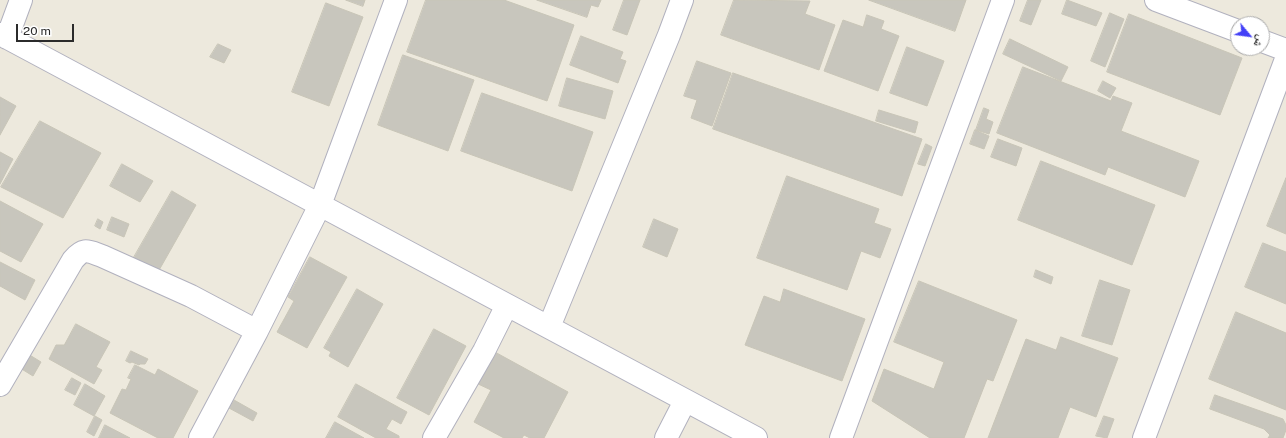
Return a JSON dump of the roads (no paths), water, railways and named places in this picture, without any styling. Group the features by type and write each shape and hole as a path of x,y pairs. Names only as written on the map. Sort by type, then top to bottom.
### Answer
{"street":[{"path":"21,0 3,36 756,438"},
{"path":"200,438 257,331 320,205 396,0"},
{"path":"549,327 670,35 682,0"},
{"path":"841,438 1003,0"},
{"path":"1156,0 1230,28"},
{"path":"1270,44 1286,50"},
{"path":"1144,438 1286,59"},
{"path":"0,385 73,260 80,252 88,251 102,256 191,296 257,331"},
{"path":"434,438 484,351 507,305"},
{"path":"666,438 685,400"}]}
